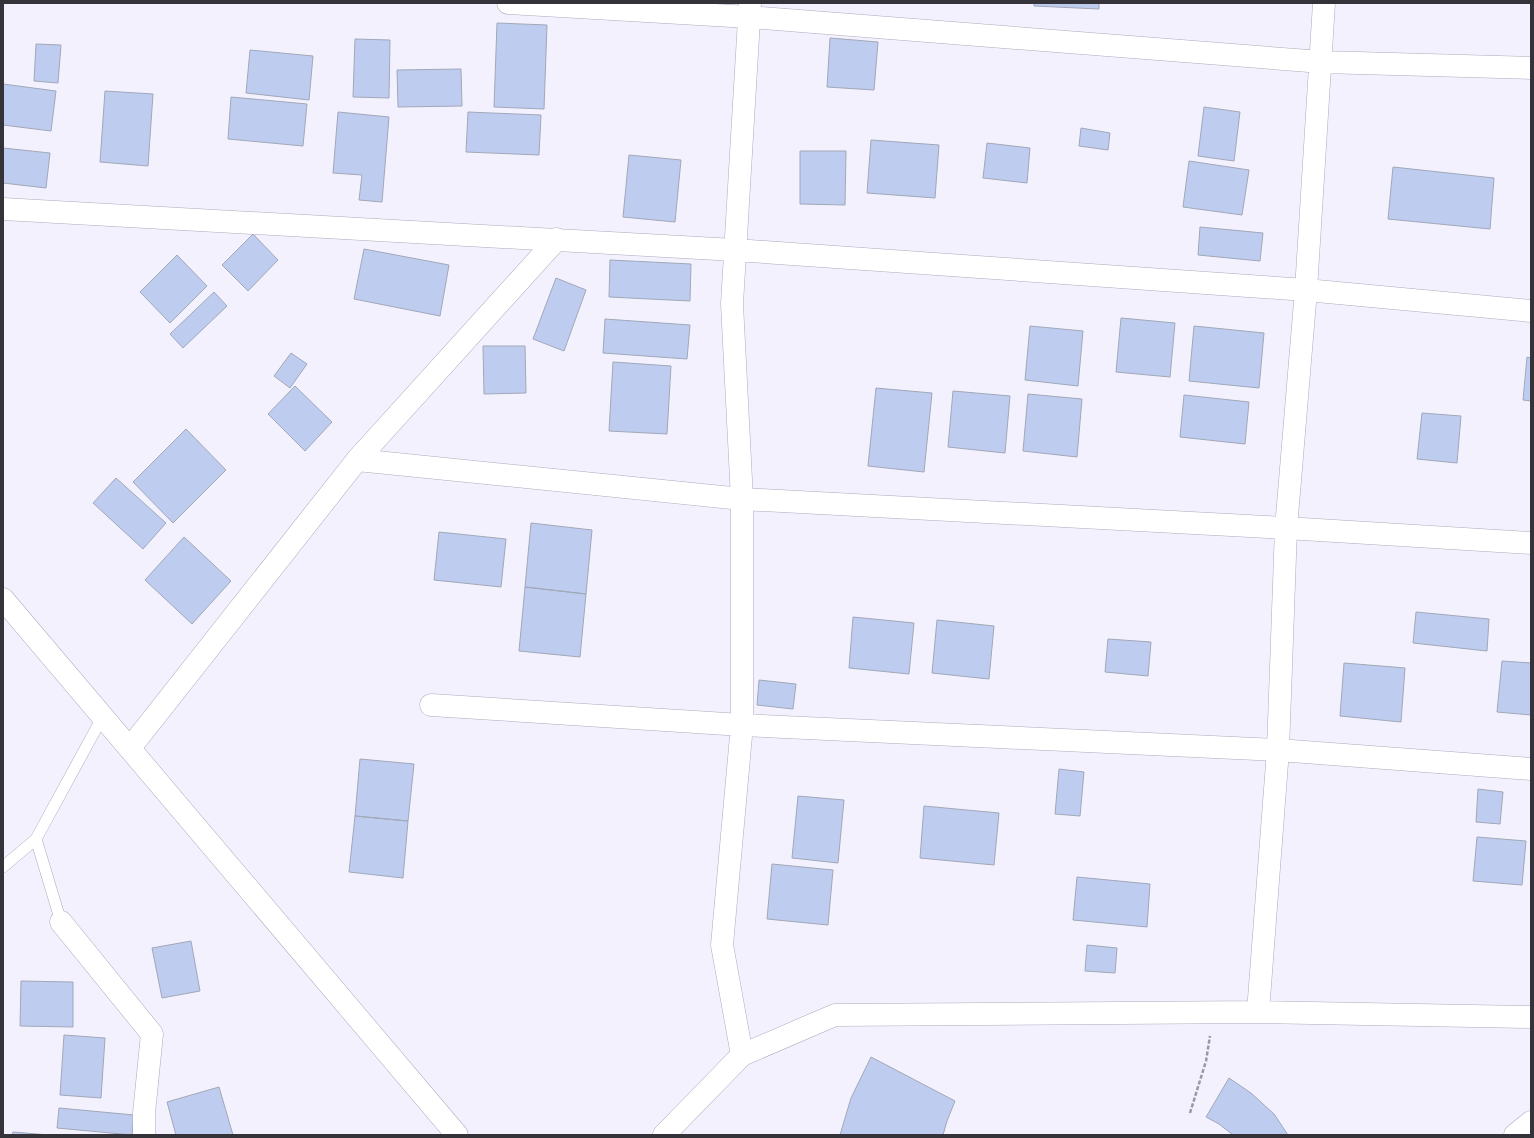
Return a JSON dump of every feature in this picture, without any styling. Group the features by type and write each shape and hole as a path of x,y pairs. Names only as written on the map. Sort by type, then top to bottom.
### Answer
{"street":[{"path":"508,3 749,10 1322,62 1531,68"},
{"path":"1258,1012 1278,750 1286,528 1306,290 1322,62 1324,3"},
{"path":"742,1056 722,945 742,724 742,499 732,304 749,10"},
{"path":"3,209 735,250 1306,290 1531,311"},
{"path":"130,748 357,460 557,239"},
{"path":"357,460 742,499 1286,528 1531,543"},
{"path":"3,599 457,1135"},
{"path":"431,705 742,724 1278,750 1531,769"},
{"path":"60,922 152,1034 144,1113 144,1135"},
{"path":"664,1135 742,1056 835,1015 1213,1014 1258,1012 1531,1017"},
{"path":"1515,1135 1531,1122"}],"lane":[{"path":"3,867 36,839 103,716"},
{"path":"36,839 60,922"}],"path":[{"path":"1190,1113 1206,1061 1213,1014"}],"building":[{"path":"1034,3 1099,3 1099,9 1034,6"},
{"path":"497,23 547,25 544,109 494,107"},
{"path":"830,38 878,42 874,90 827,87"},
{"path":"355,39 390,40 389,98 353,97"},
{"path":"36,44 61,45 58,83 34,81"},
{"path":"250,50 313,56 309,100 246,93"},
{"path":"461,69 462,106 398,107 397,70"},
{"path":"3,84 56,91 51,131 3,125"},
{"path":"105,91 153,94 148,166 100,162"},
{"path":"231,97 307,104 303,146 228,139"},
{"path":"1204,107 1240,112 1234,161 1198,156"},
{"path":"338,112 389,117 382,202 359,200 362,175 333,173"},
{"path":"468,112 541,115 539,155 466,152"},
{"path":"1081,128 1110,133 1108,150 1079,146"},
{"path":"871,140 939,145 935,198 867,193"},
{"path":"987,143 1030,148 1027,183 983,178"},
{"path":"3,148 50,153 46,188 3,183"},
{"path":"800,151 846,151 845,205 800,204"},
{"path":"629,155 681,160 675,222 623,217"},
{"path":"1189,161 1249,170 1242,215 1183,207"},
{"path":"1393,167 1494,178 1490,229 1388,219"},
{"path":"1200,227 1263,233 1260,261 1198,255"},
{"path":"253,234 278,260 248,291 222,265"},
{"path":"364,249 449,265 440,316 354,299"},
{"path":"177,255 207,286 170,323 140,292"},
{"path":"610,260 691,264 690,301 609,297"},
{"path":"556,278 586,290 564,351 533,339"},
{"path":"214,292 227,306 183,348 170,334"},
{"path":"1121,318 1175,323 1170,377 1116,372"},
{"path":"605,319 690,325 687,359 603,353"},
{"path":"1030,326 1083,331 1078,386 1025,380"},
{"path":"1194,326 1264,333 1259,388 1189,381"},
{"path":"483,346 525,346 526,393 484,394"},
{"path":"291,353 307,364 290,388 274,376"},
{"path":"1527,357 1531,358 1531,401 1523,400"},
{"path":"613,362 671,366 667,434 609,431"},
{"path":"295,386 332,422 305,451 268,414"},
{"path":"876,388 932,393 924,472 868,466"},
{"path":"953,391 1010,396 1005,453 948,447"},
{"path":"1028,394 1082,399 1077,457 1023,451"},
{"path":"1184,395 1249,402 1245,444 1180,437"},
{"path":"1422,413 1461,416 1457,463 1417,459"},
{"path":"186,429 226,470 173,523 133,482"},
{"path":"116,478 166,523 143,549 93,503"},
{"path":"531,523 592,530 586,594 525,587"},
{"path":"439,532 506,539 501,587 434,580"},
{"path":"184,537 231,581 192,624 145,580"},
{"path":"525,587 586,594 580,657 519,651"},
{"path":"1416,612 1489,619 1487,651 1413,643"},
{"path":"853,617 914,623 909,674 849,668"},
{"path":"937,620 994,626 989,679 932,673"},
{"path":"1108,639 1151,642 1148,676 1105,672"},
{"path":"1502,661 1531,663 1531,715 1497,712"},
{"path":"1344,663 1405,668 1401,722 1340,716"},
{"path":"759,680 796,684 793,709 757,705"},
{"path":"360,759 414,764 408,821 355,816"},
{"path":"1059,769 1084,772 1080,816 1055,814"},
{"path":"1478,789 1503,792 1500,824 1476,822"},
{"path":"798,796 844,800 838,863 792,858"},
{"path":"924,806 999,813 994,865 920,858"},
{"path":"355,816 408,821 403,878 349,872"},
{"path":"1477,837 1526,841 1522,885 1473,881"},
{"path":"772,864 833,870 828,925 767,919"},
{"path":"1077,877 1150,884 1147,927 1073,920"},
{"path":"191,941 200,991 162,998 152,948"},
{"path":"1087,945 1117,948 1115,973 1085,971"},
{"path":"21,981 73,982 73,1027 20,1026"},
{"path":"64,1035 105,1038 101,1098 60,1095"},
{"path":"871,1057 955,1101 943,1135 840,1135 851,1098"},
{"path":"1229,1078 1251,1093 1274,1114 1288,1135 1233,1135 1219,1124 1206,1117"},
{"path":"219,1087 233,1135 176,1135 167,1102"},
{"path":"59,1108 134,1115 132,1135 57,1128"},
{"path":"13,1132 49,1135 12,1135"}]}
